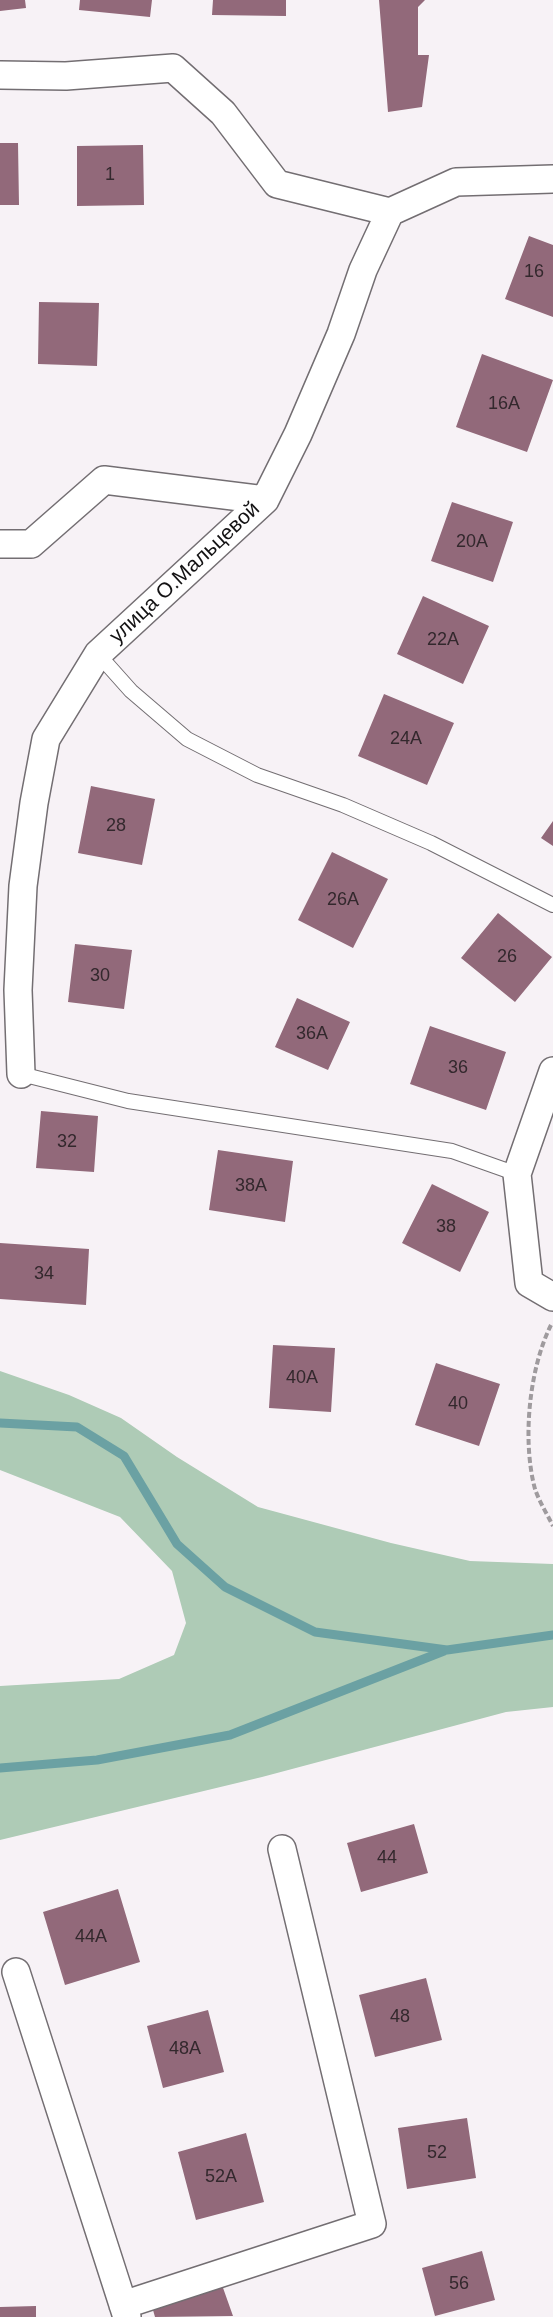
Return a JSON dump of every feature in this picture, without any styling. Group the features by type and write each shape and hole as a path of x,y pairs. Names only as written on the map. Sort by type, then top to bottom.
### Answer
{"street":[{"path":"0,75 66,76 174,68 223,112 277,184 390,212 456,182 553,179"},
{"name":"улица О.Мальцевой","path":"21,1074 18,990 23,886 33,803 46,738 98,654 264,500 307,414 341,334 363,270 390,212"},
{"path":"0,544 32,544 104,480 264,500"},
{"path":"553,1071 517,1174 529,1283 553,1297"},
{"path":"16,1972 125,2311 372,2224 282,1849"}],"lane":[{"path":"98,654 131,691 187,739 257,775 343,804 431,843 553,905"},
{"path":"21,1074 139,1103 452,1151 517,1174"}],"path":[{"path":"553,1321 546,1336 533,1390 527,1448 536,1491 553,1526"}],"green space":[{"path":"0,1371 69,1395 121,1418 177,1457 258,1507 391,1543 470,1561 553,1564 553,1707 506,1712 262,1777 0,1840 0,1686 119,1679 174,1655 186,1623 172,1571 120,1517 0,1470"}],"building":[{"path":"0,0 25,0 26,8 0,11"},
{"path":"80,0 152,0 150,17 79,10"},
{"path":"213,0 286,0 286,16 212,15"},
{"path":"379,0 425,0 418,7 418,55 429,55 422,107 388,112"},
{"path":"0,143 18,143 19,205 0,205"},
{"path":"143,145 144,205 77,206 77,146"},
{"path":"529,236 553,245 553,317 505,299"},
{"path":"39,302 99,303 97,366 38,364"},
{"path":"482,354 553,380 527,452 456,427"},
{"path":"452,502 513,522 493,582 431,561"},
{"path":"423,596 489,626 463,684 397,654"},
{"path":"384,694 454,723 427,785 358,756"},
{"path":"91,786 155,799 142,865 78,853"},
{"path":"553,821 553,846 541,838"},
{"path":"332,852 388,879 353,948 298,920"},
{"path":"498,913 552,957 515,1002 461,958"},
{"path":"75,944 132,950 124,1009 68,1002"},
{"path":"297,998 350,1022 328,1070 275,1047"},
{"path":"430,1026 506,1052 486,1110 410,1084"},
{"path":"41,1111 98,1116 94,1172 36,1168"},
{"path":"218,1150 293,1161 285,1222 209,1210"},
{"path":"432,1184 489,1212 460,1272 402,1243"},
{"path":"0,1243 89,1249 86,1305 0,1299"},
{"path":"273,1345 335,1348 331,1412 269,1408"},
{"path":"436,1363 500,1384 479,1446 415,1425"},
{"path":"414,1824 428,1873 361,1892 347,1843"},
{"path":"118,1889 140,1962 65,1985 43,1912"},
{"path":"426,1978 442,2040 375,2057 359,1995"},
{"path":"208,2010 224,2072 163,2088 147,2026"},
{"path":"467,2118 476,2178 407,2189 398,2128"},
{"path":"246,2133 264,2202 196,2220 178,2152"},
{"path":"482,2251 495,2300 435,2316 422,2268"},
{"path":"222,2285 233,2316 155,2317 153,2310"},
{"path":"36,2306 36,2317 0,2317 0,2307"}],"waterway":[{"path":"0,1423 77,1427 124,1456 177,1544 225,1587 315,1632 447,1650 553,1635"},
{"path":"0,1768 97,1760 230,1735 444,1651"}]}
